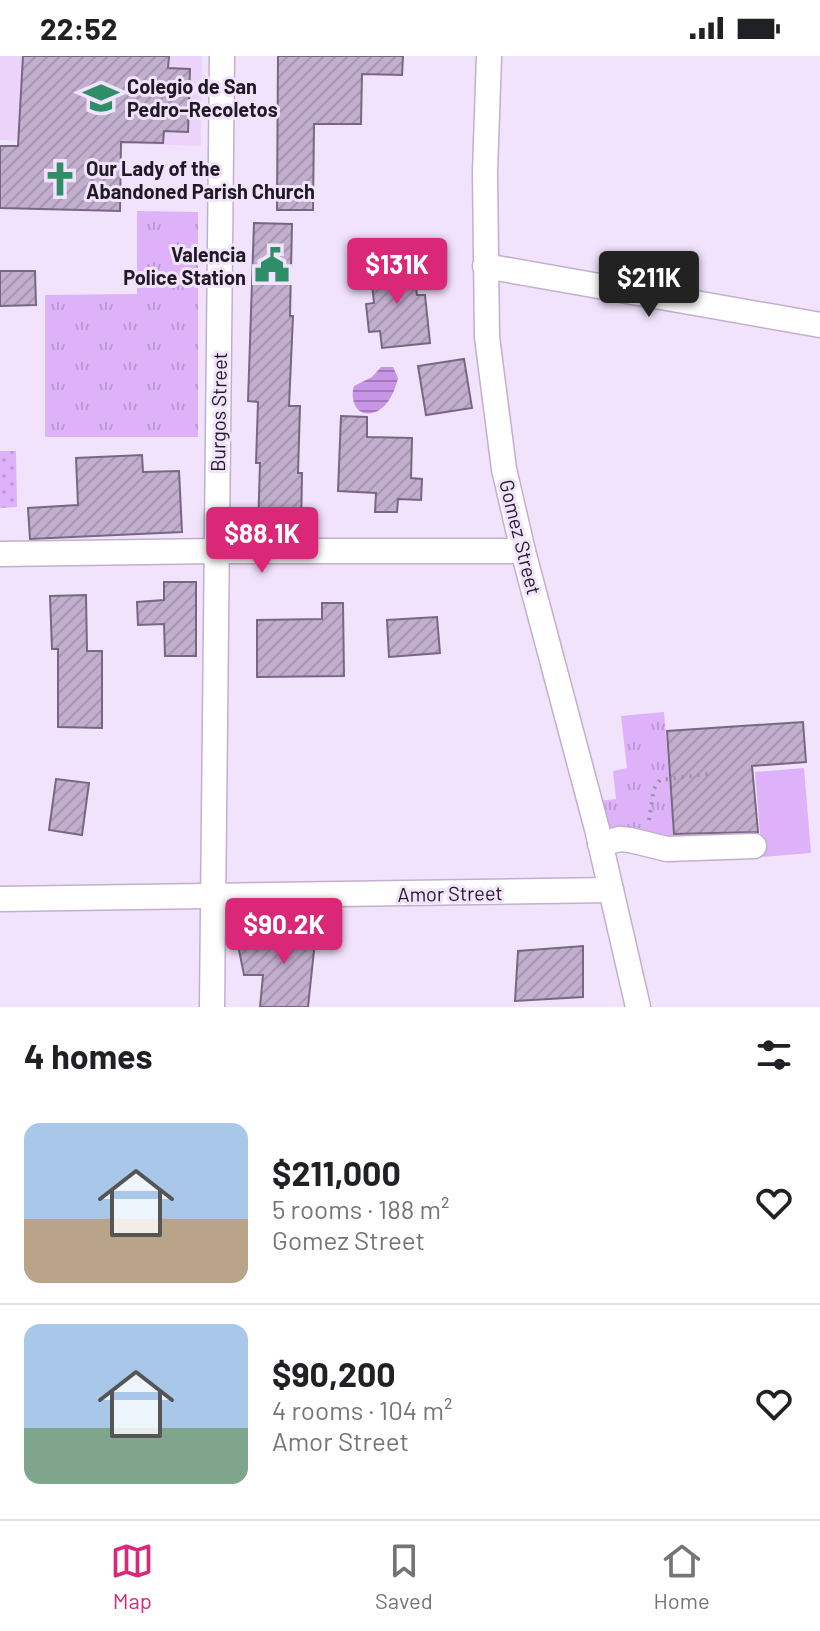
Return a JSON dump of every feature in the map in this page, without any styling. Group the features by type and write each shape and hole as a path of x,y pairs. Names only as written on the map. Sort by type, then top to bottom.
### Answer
{"street":[{"name":"Burgos Street","path":"212,1007 222,56"},
{"name":"Gomez Street","path":"489,56 485,172 487,337 504,469 600,844 638,1007"},
{"path":"485,266 820,325"},
{"path":"0,554 523,551"},
{"path":"600,844 620,839 667,849 754,846"},
{"name":"Amor Street","path":"0,899 611,890"}],"path":[{"path":"645,829 654,789 660,780 708,774"}],"shaded area":[{"name":"Colegio de San Pedro–Recoletos","path":"0,56 202,56 201,146 0,140"},
{"path":"381,367 393,367 398,378 392,394 377,411 361,412 353,400 354,386 372,377"}],"green space":[{"path":"137,211 198,212 198,437 45,437 45,295 137,294"},
{"path":"0,451 16,451 17,507 0,508"},
{"path":"664,712 674,837 597,829 590,802 616,799 613,771 627,768 621,716"},
{"path":"804,768 811,853 762,857 755,772"}],"building":[{"name":"Colegio de San Pedro–Recoletos","path":"23,56 169,56 168,68 190,69 188,132 164,131 163,143 121,142 120,211 0,208 0,146 18,146"},
{"path":"278,56 403,56 402,75 362,74 361,124 314,124 313,210 277,210"},
{"path":"254,223 292,224 290,316 293,316 289,406 300,406 298,473 302,473 301,530 258,529 258,402 248,401"},
{"path":"408,260 417,295 425,295 430,343 382,348 380,331 369,332 366,304 374,303 370,264"},
{"path":"0,271 35,271 36,305 0,306"},
{"path":"464,359 472,408 426,415 418,366"},
{"path":"341,416 367,417 367,437 412,438 411,478 422,479 421,500 398,499 397,512 375,512 376,493 338,491"},
{"path":"142,455 143,472 179,471 182,532 30,539 28,508 78,505 76,458"},
{"path":"164,582 196,582 196,656 165,656 164,624 138,625 137,602 164,600"},
{"path":"86,595 87,651 102,651 102,728 58,727 58,649 52,649 50,596"},
{"path":"322,603 343,603 344,676 257,677 257,620 322,619"},
{"path":"437,617 440,653 389,657 387,620"},
{"path":"803,722 806,762 752,766 758,832 674,834 667,731"},
{"path":"56,779 89,783 82,835 49,830"},
{"path":"290,917 317,922 308,1007 260,1007 263,975 244,975 238,945 286,947"},
{"path":"583,946 583,997 515,1001 518,951"}],"place":[{"name":"Colegio de San Pedro–Recoletos","path":"101,98"},
{"name":"Our Lady of the Abandoned Parish Church","path":"60,179"},
{"name":"Valencia Police Station","path":"272,265"}]}
